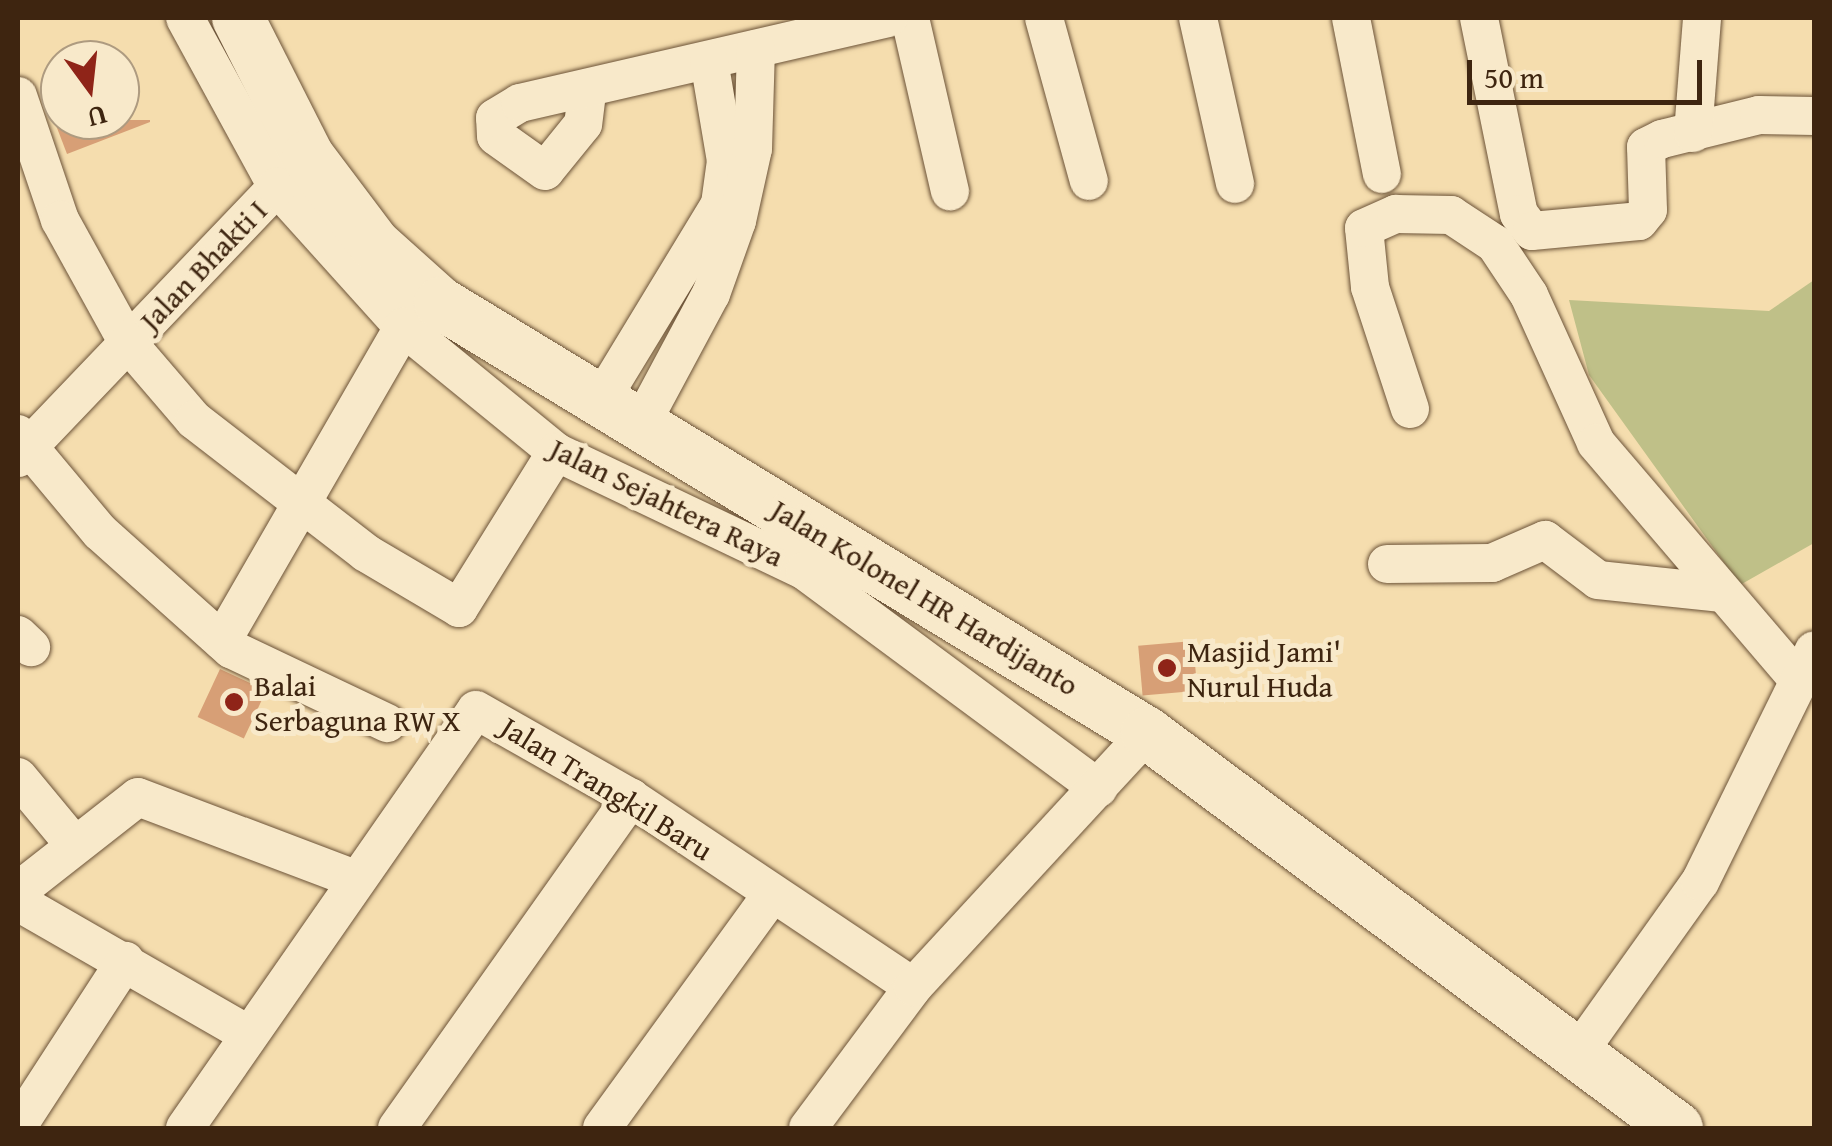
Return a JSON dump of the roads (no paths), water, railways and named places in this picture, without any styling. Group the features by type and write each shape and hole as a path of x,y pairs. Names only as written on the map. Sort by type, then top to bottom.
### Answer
{"main road":[{"name":"Jalan Kolonel HR Hardijanto","path":"238,18 361,258 1147,734 1580,1050 1677,1128"}],"street":[{"name":"Jalan Sejahtera Raya","path":"185,18 278,187 361,258 403,328 556,452 805,570 1098,788"},
{"path":"586,92 888,18"},
{"path":"910,18 950,191"},
{"path":"1044,18 1089,181"},
{"path":"1198,18 1235,184"},
{"path":"1351,18 1382,174"},
{"path":"1479,18 1526,229 1639,221 1648,210 1646,146 1759,115 1814,116"},
{"path":"1693,133 1702,18"},
{"path":"619,417 711,294 756,49"},
{"path":"709,62 739,151"},
{"path":"18,96 60,220 128,343"},
{"name":"Jalan Bhakti I","path":"21,447 278,187"},
{"path":"1410,408 1370,287 1364,228 1396,214 1451,215 1495,244 1529,295 1596,444 1722,593 1807,666 1700,882 1580,1050"},
{"path":"222,641 297,503 403,328"},
{"name":"Jalan Bhakti I","path":"128,343 194,420 297,503 460,608 556,452"},
{"path":"21,447 100,532 222,641 387,723"},
{"path":"1387,564 1492,562 1545,540 1598,580 1722,593"},
{"name":"Jalan Trangkil Baru","path":"185,1128 352,878 476,710 631,798 913,987"},
{"path":"1772,742 1814,722"},
{"path":"808,1128 913,987 1147,734"},
{"path":"18,777 72,842"},
{"path":"18,891 72,842 128,801 150,798 352,878"},
{"path":"398,1128 631,798"},
{"path":"602,1128 772,895"},
{"path":"18,902 246,1033"},
{"path":"18,1126 124,961"}],"place":[{"name":"Masjid Jami' Nurul Huda","path":"1167,668"},
{"name":"Balai Serbaguna RW X","path":"234,702"}]}
